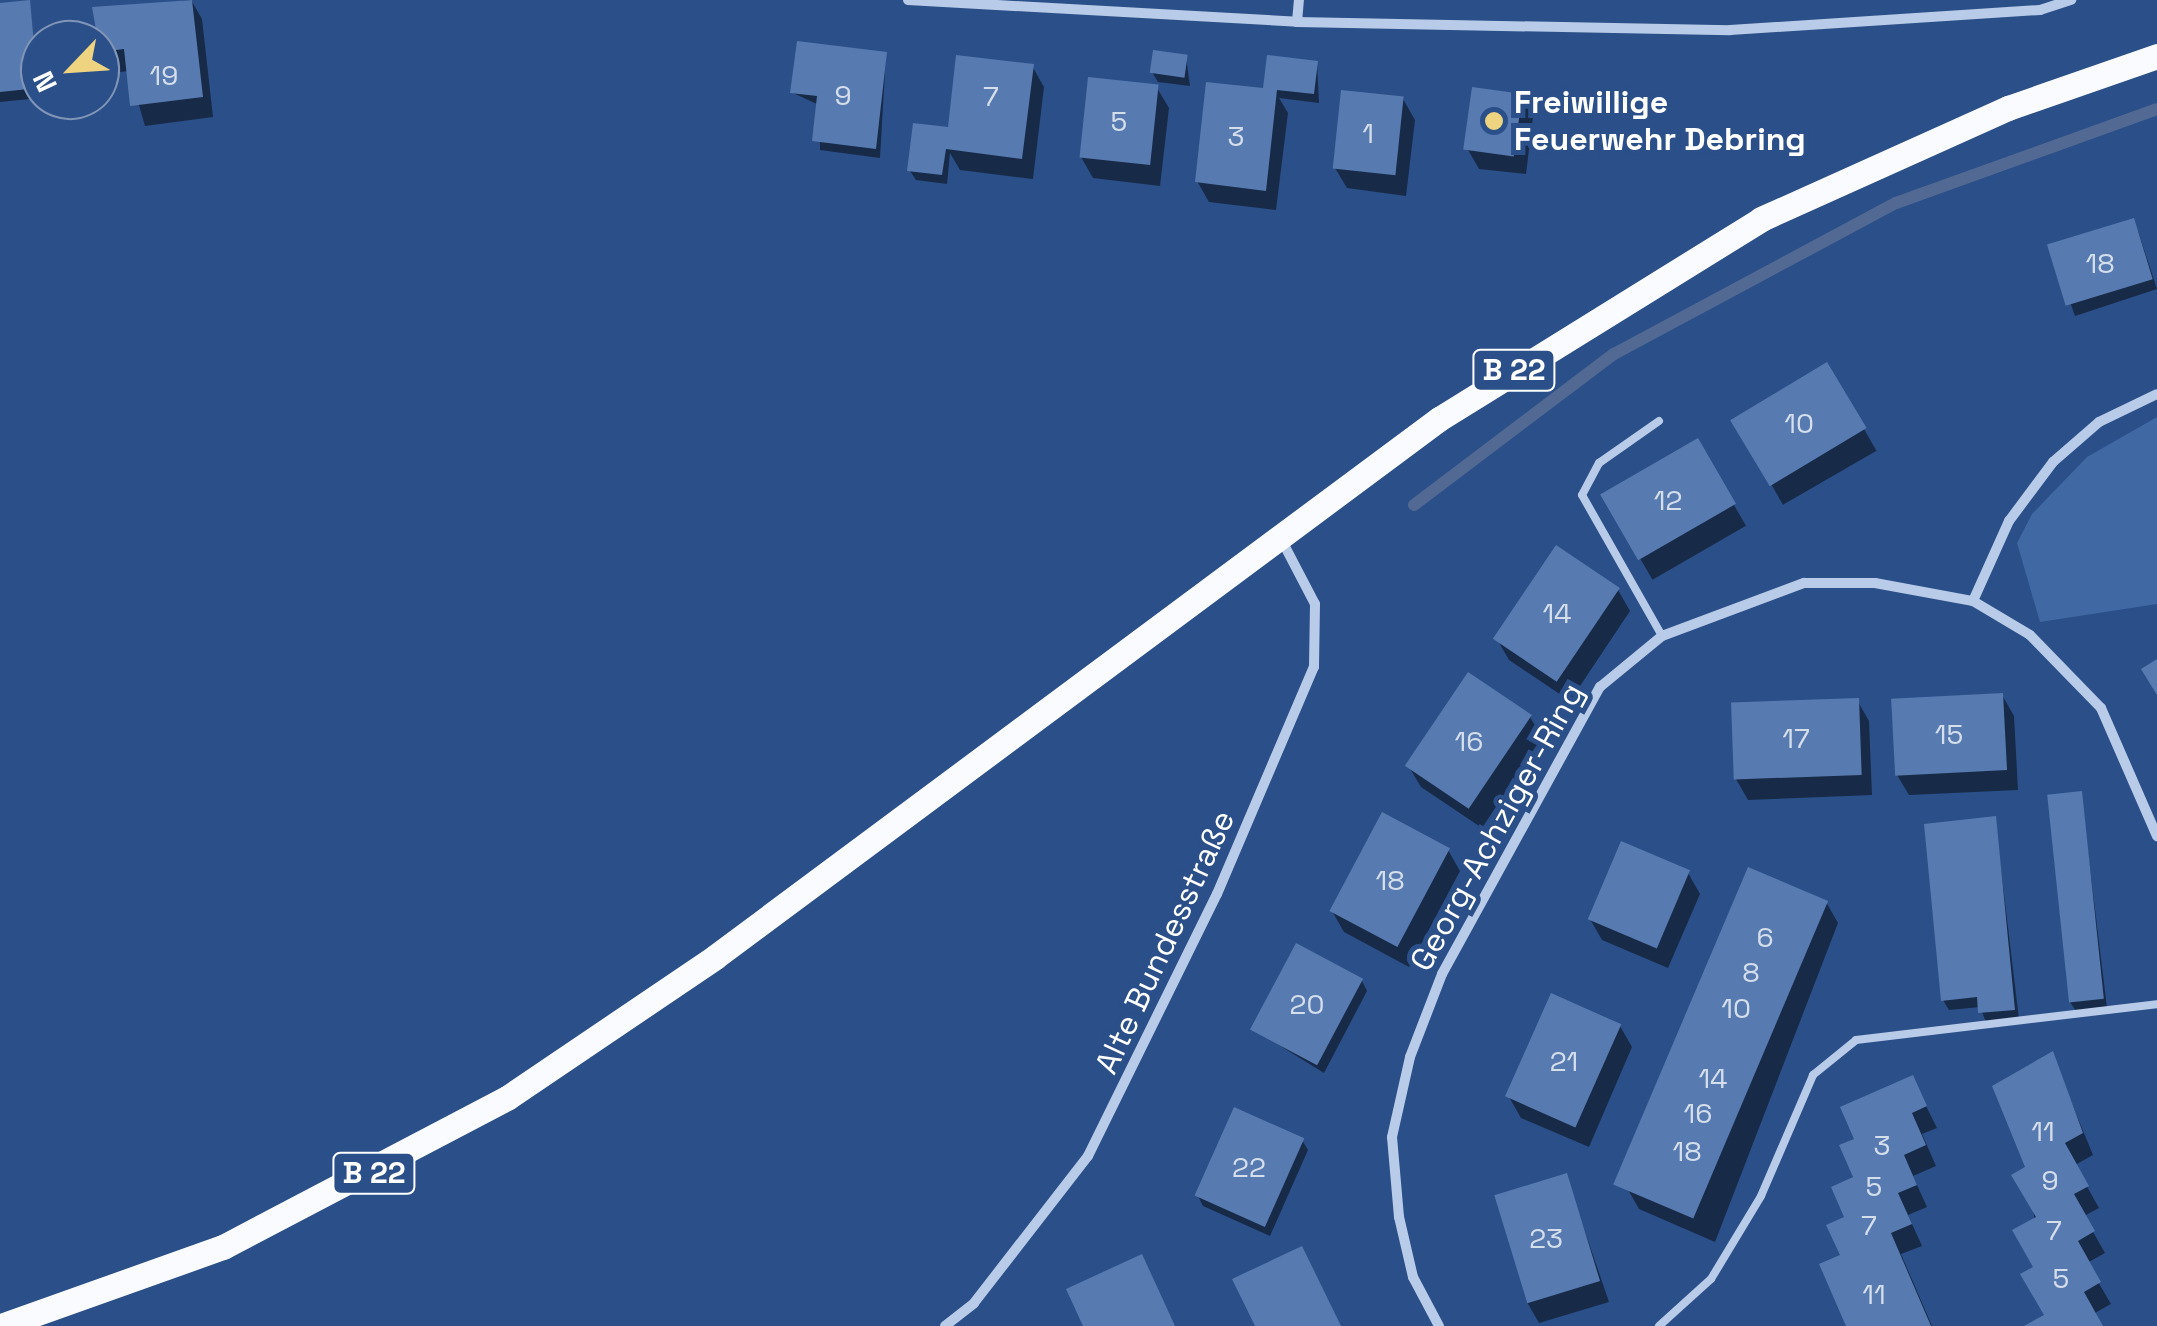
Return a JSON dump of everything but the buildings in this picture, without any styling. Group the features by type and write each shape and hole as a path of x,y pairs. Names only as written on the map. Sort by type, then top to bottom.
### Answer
{"main road":[{"name":"B 22","path":"1,1326 222,1247 507,1098 715,957 1439,419 1761,220 2008,108 2157,56"}],"street":[{"path":"908,0 1297,22 1730,30 2040,10 2072,0"},
{"path":"1297,22 1299,0"},
{"path":"1934,0 1935,14"},
{"path":"1973,601 2009,521 2052,462 2100,422 2157,394"},
{"name":"Alte Bundesstraße","path":"945,1326 974,1303 1088,1156 1164,1017 1314,667 1316,604 1280,538"},
{"name":"Georg-Achziger-Ring","path":"1439,1326 1413,1276 1399,1218 1392,1137 1410,1056 1442,974 1600,687 1662,636 1804,583 1876,583 1973,601 2030,635 2102,708 2157,836"}],"lane":[{"path":"1659,421 1599,463 1582,495 1662,636"},
{"path":"1660,1326 1711,1279 1761,1196 1813,1075 1856,1040 2157,1004"}],"shaded area":[{"path":"2157,417 2157,604 2040,622 2017,543 2032,514 2087,457"}],"waterway":[{"path":"1414,505 1614,354 1896,203 2157,109"}],"place":[{"name":"Freiwillige Feuerwehr Debring","path":"1494,121"}]}
